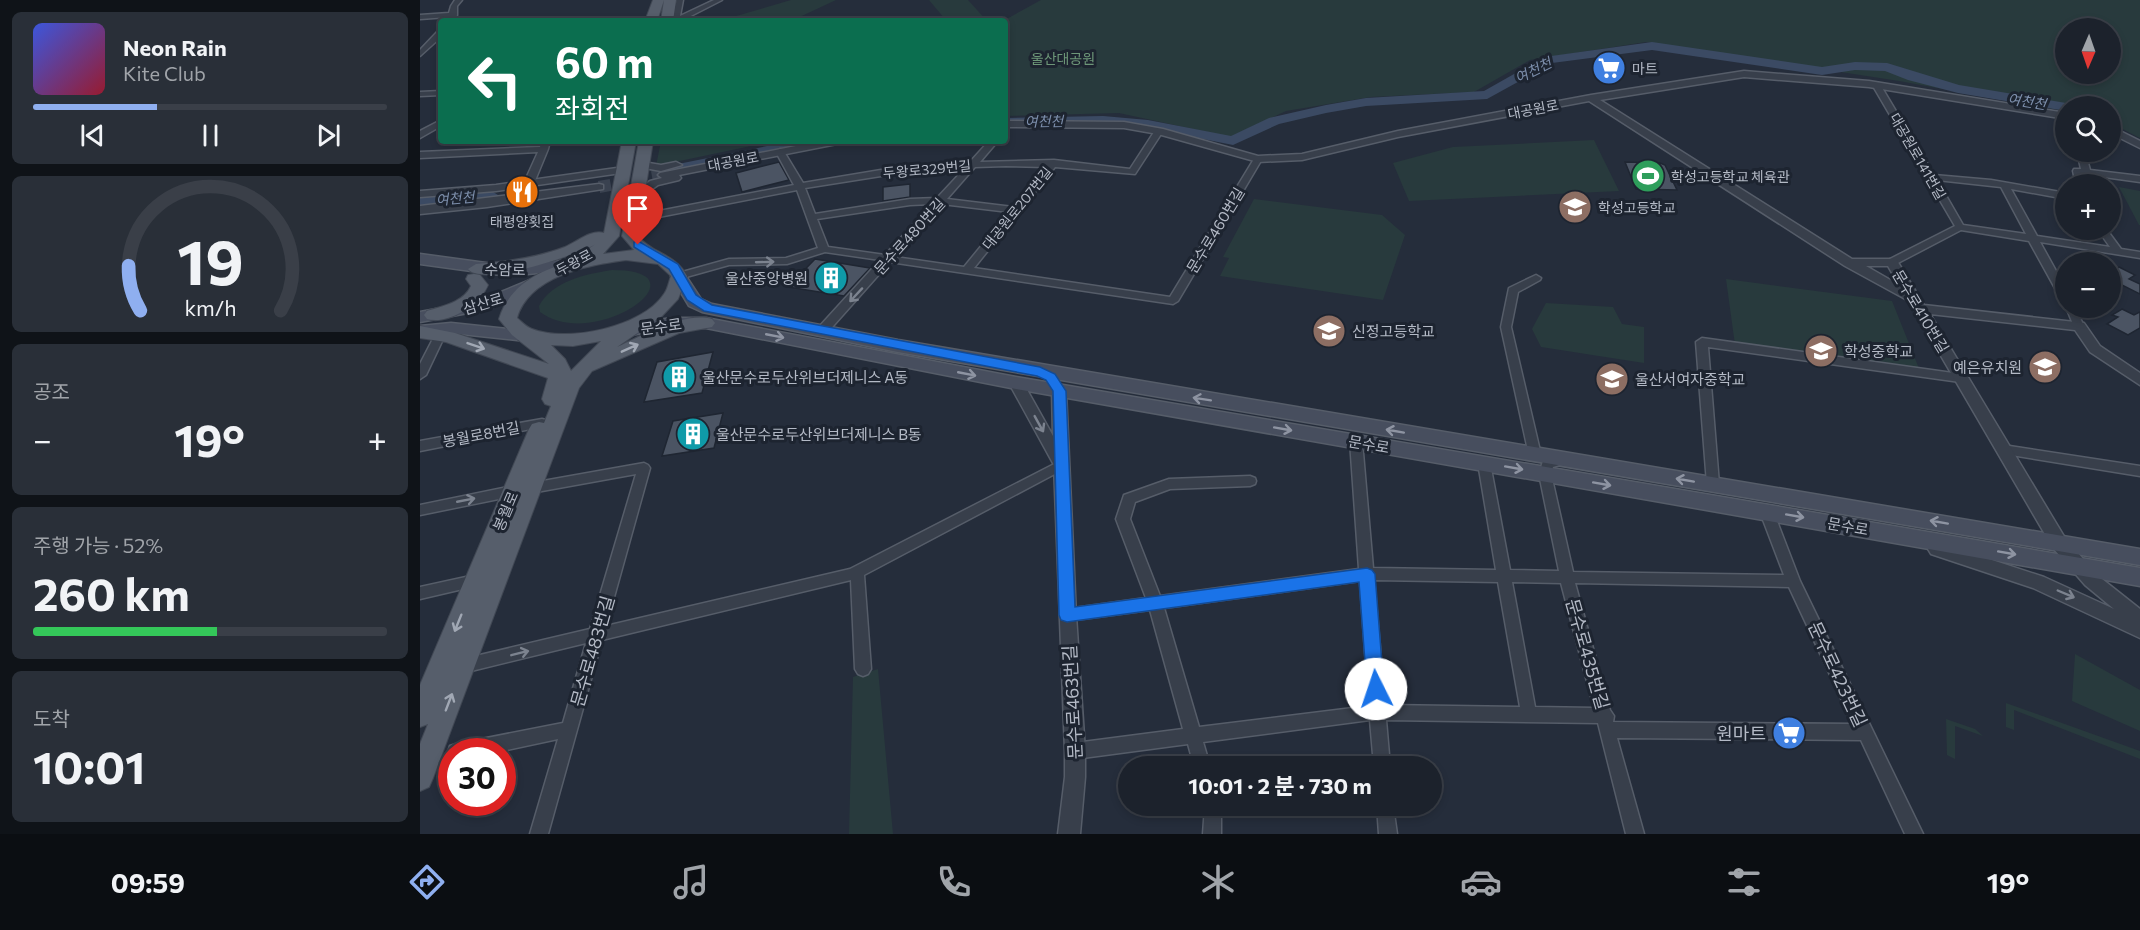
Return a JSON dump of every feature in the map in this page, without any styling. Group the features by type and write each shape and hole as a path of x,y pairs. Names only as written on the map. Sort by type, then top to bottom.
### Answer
{"main road":[{"path":"652,18 659,0"},
{"path":"667,18 670,0"},
{"name":"두왕로","path":"543,279 606,243 611,236 628,144"},
{"path":"646,144 630,236 645,250 674,266 679,276"},
{"path":"427,316 458,306 472,298 480,285 475,274 564,252 597,237 614,219"},
{"path":"517,320 524,291 543,279 590,261 626,255 660,258"},
{"name":"수암로","path":"420,259 475,274 489,284 517,320"},
{"name":"수암로","path":"420,269 475,274 590,261"},
{"name":"봉월로","path":"420,715 428,676 522,490 550,413 569,376 667,301 677,287 679,276"},
{"name":"문수로","path":"679,276 692,297 701,305 822,331 1109,383 1155,399 1356,441 1535,454 2140,558"},
{"name":"삼산로","path":"427,316 470,308 517,320"},
{"path":"517,320 573,339 600,336 632,327"},
{"path":"517,320 557,359 562,371 569,376"},
{"name":"삼산로","path":"420,332 517,320"},
{"name":"문수로","path":"632,327 671,322 706,323 1059,391 1155,399 1437,447 1484,463 2140,577"},
{"path":"420,332 440,335 569,376 675,328 706,323"},
{"path":"1040,372 1050,377 1059,391 1077,384 1109,383"},
{"path":"445,738 463,666 522,490"}],"street":[{"path":"420,17 452,18 454,6 459,0"},
{"path":"676,18 680,0"},
{"path":"681,18 719,0"},
{"path":"420,54 438,36"},
{"name":"대공원로","path":"1008,125 1124,124 1159,131 1258,159 1302,157 1398,134 1591,98 1744,74 1877,86 2055,114"},
{"name":"대공원로141번길","path":"1877,86 1960,227"},
{"path":"420,94 438,93"},
{"path":"1591,98 1849,263 1918,304 2079,326"},
{"path":"420,135 438,125"},
{"name":"대공원로207번길","path":"968,269 1054,163 1132,172 1159,131"},
{"path":"2121,135 2140,145"},
{"name":"대공원로","path":"780,152 821,144"},
{"name":"문수로480번길","path":"822,331 991,144"},
{"path":"420,155 545,145 529,183"},
{"path":"638,196 663,173 757,150 780,152 793,169 824,249"},
{"path":"643,165 663,173 759,159 780,152"},
{"name":"문수로460번길","path":"968,269 1173,301 1258,159"},
{"path":"2084,162 2086,171"},
{"name":"두왕로329번길","path":"633,219 903,170 974,164 1054,163"},
{"path":"420,194 482,189 624,170"},
{"path":"2078,174 2077,171 2086,171 2140,179"},
{"path":"1930,177 2004,185 2055,194"},
{"path":"482,189 495,192 600,182 511,198 496,203"},
{"path":"2004,185 2055,278"},
{"path":"420,210 621,189"},
{"path":"811,217 910,202 941,201 1016,210"},
{"path":"1892,262 1960,227 2118,252"},
{"path":"2110,240 2118,252"},
{"path":"679,276 729,262 787,261 824,249 968,269"},
{"path":"2121,252 2140,255"},
{"name":"문수로410번길","path":"1849,263 1892,262 2059,543 2076,565 2104,592 2140,620"},
{"path":"1535,454 1506,327 1513,290 1536,278"},
{"path":"2075,318 2095,349 2140,380"},
{"path":"420,375 440,335"},
{"path":"1713,484 1702,342 1960,378"},
{"path":"463,666 857,572 1062,465 1016,383"},
{"name":"문수로463번길","path":"1059,391 1067,615 1075,751 1075,777 1069,834"},
{"name":"봉월로8번길","path":"420,446 550,413"},
{"path":"1356,441 1381,756"},
{"path":"2003,450 2140,471"},
{"path":"1545,474 1545,467 1549,463 1566,460"},
{"path":"1484,463 1529,714"},
{"name":"문수로483번길","path":"522,490 644,468 539,834"},
{"name":"문수로435번길","path":"1545,474 1567,578 1635,834"},
{"path":"1199,756 1155,603 1123,519 1129,499 1169,484 1251,481"},
{"path":"420,510 522,490"},
{"name":"문수로423번길","path":"1767,512 1793,581 1914,834"},
{"path":"1871,529 2029,578 2076,598 2140,630"},
{"path":"857,572 863,669"},
{"path":"1067,615 1367,574 1793,581"},
{"path":"420,593 475,581"},
{"path":"1075,751 1377,712 1529,714 1607,723 1865,732"},
{"path":"516,742 570,729"},
{"path":"1212,834 1213,816"},
{"path":"1387,816 1388,834"}],"green space":[{"path":"791,0 836,0 797,18 729,18"},
{"path":"929,0 968,0 984,18 944,18"},
{"name":"울산대공원","path":"1041,0 2140,0 2140,138 2121,128 2121,96 2055,96 2055,109 1899,81 1646,42 1530,60 1474,92 1371,97 1286,111 1230,137 1119,113 1008,116 1008,18"},
{"path":"1594,140 1619,191 1409,201 1393,163 1453,147"},
{"path":"660,144 761,144 656,166"},
{"path":"2121,187 2140,191 2139,225 2121,191"},
{"path":"1254,199 1382,215 1405,235 1383,300 1220,276 1229,258 1223,257"},
{"path":"612,270 639,273 650,282 647,294 634,306 613,317 589,323 563,322 540,312 539,306 552,290 571,280"},
{"path":"1726,279 1892,301 1920,371 1735,345"},
{"path":"1546,303 1613,307 1622,324 1644,327 1644,363 1541,347 1532,329"},
{"path":"2075,654 2140,690 2140,731 2072,701"},
{"path":"878,669 893,834 849,834 853,677"},
{"path":"2006,703 2140,751 2140,759 2014,710 2014,730 2006,727"},
{"path":"1946,719 1975,729 1983,736 1955,726 1955,759 1947,755"}],"building":[{"path":"779,162 789,180 742,192 736,173"},
{"name":"학성고등학교 체육관","path":"1625,162 1665,165 1677,190 1636,189"},
{"path":"910,184 910,197 883,201 883,187"},
{"name":"울산중앙병원","path":"815,259 870,268 844,296 788,287"},
{"path":"2121,268 2135,275 2129,279 2140,284 2140,294 2121,284"},
{"path":"2121,310 2134,315 2140,312 2140,328 2128,335 2107,324 2116,318 2121,318"},
{"name":"울산문수로두산위브더제니스 A동","path":"713,352 702,393 644,402 657,362"},
{"name":"울산문수로두산위브더제니스 B동","path":"723,413 714,448 662,456 673,421"}],"waterway":[{"name":"여천천","path":"1008,122 1103,120 1148,124 1233,141 1274,121 1326,109 1366,102 1487,95 1549,60 1652,46 1822,71 1855,66 1887,67 1913,77 1958,89 2055,105"},
{"name":"여천천","path":"678,169 799,144"},
{"name":"여천천","path":"420,200 490,195"}],"tunnel":[{"path":"599,187 664,175"}],"place":[{"name":"마트","path":"1609,68"},
{"name":"학성고등학교 체육관","path":"1648,176"},
{"name":"태평양횟집","path":"522,192"},
{"name":"학성고등학교","path":"1575,207"},
{"name":"울산중앙병원","path":"831,278"},
{"name":"신정고등학교","path":"1329,331"},
{"name":"학성중학교","path":"1821,351"},
{"name":"예은유치원","path":"2045,367"},
{"name":"울산문수로두산위브더제니스 A동","path":"679,377"},
{"name":"울산서여자중학교","path":"1612,379"},
{"name":"울산문수로두산위브더제니스 B동","path":"693,434"},
{"name":"원마트","path":"1789,733"}],"route":[{"path":"638,245 674,266 695,302 708,308 1040,372 1050,377 1056,383 1059,391 1067,615 1367,574 1376,689"}]}
